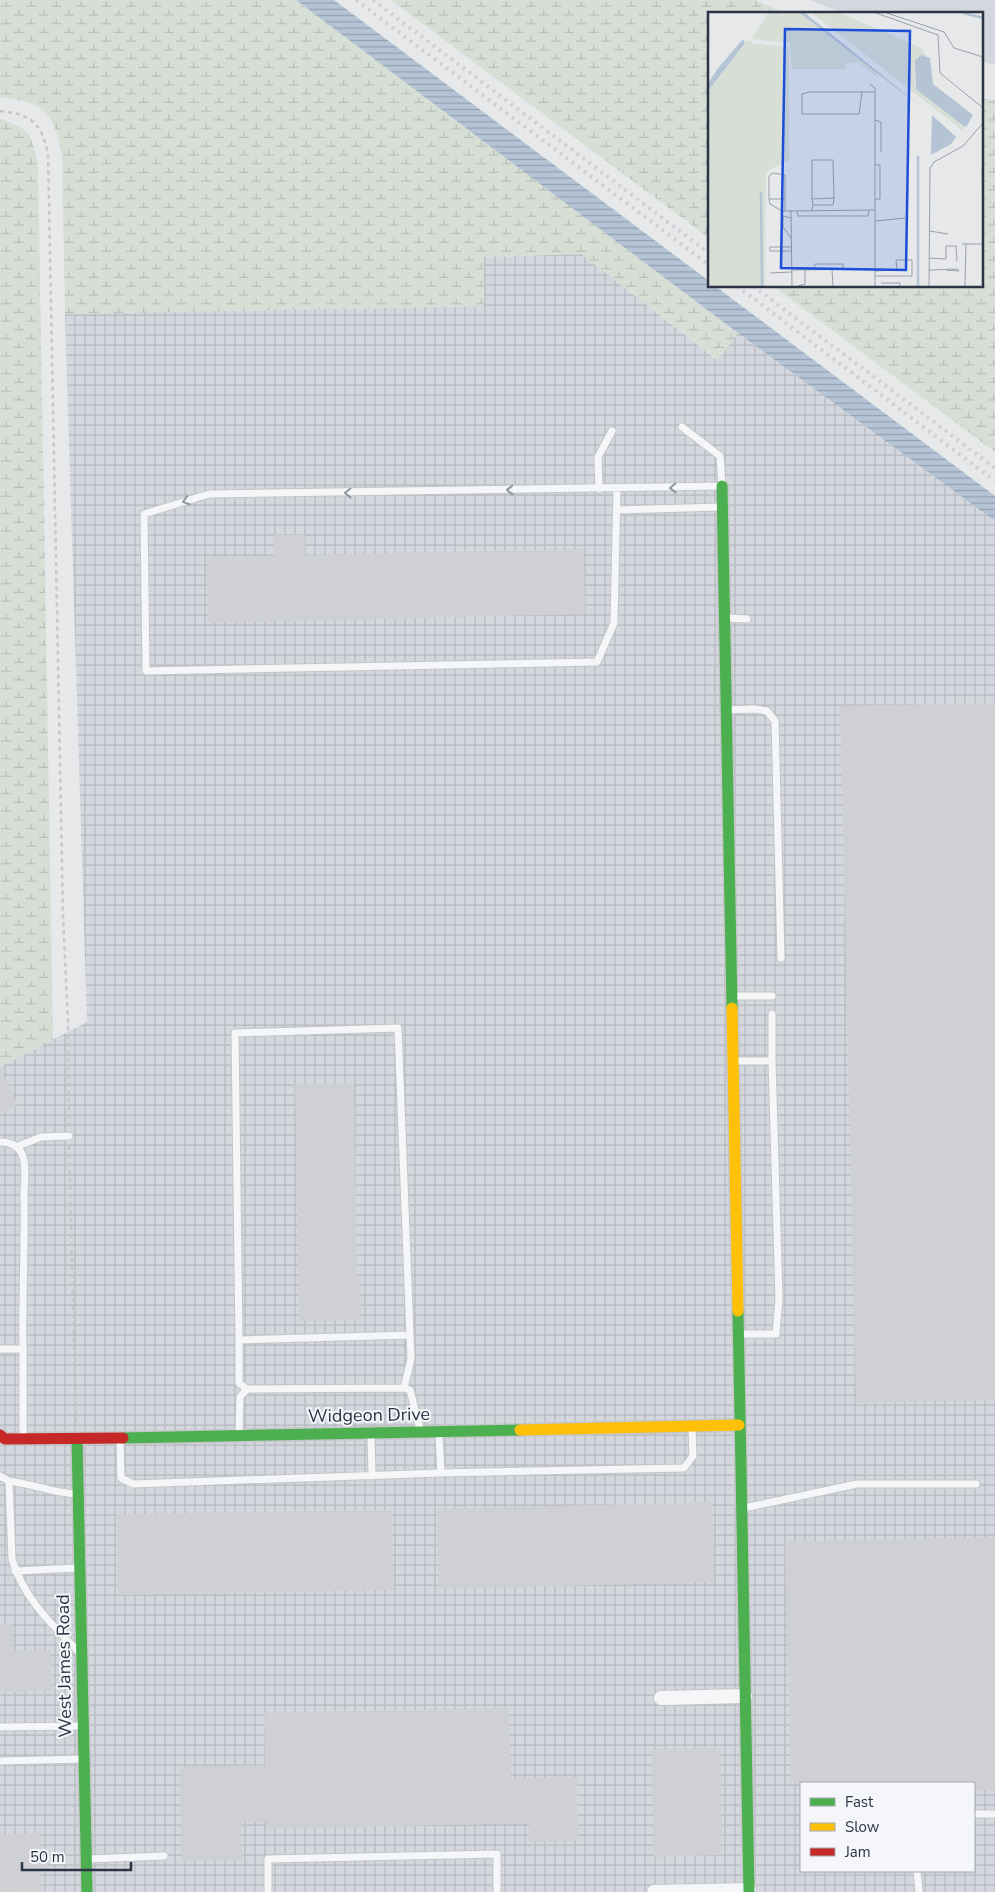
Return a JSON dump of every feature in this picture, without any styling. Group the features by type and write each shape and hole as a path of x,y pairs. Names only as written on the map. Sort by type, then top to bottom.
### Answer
{"street":[{"path":"654,1892 749,1891 722,486"},
{"name":"Widgeon Drive","path":"0,1436 5,1439 76,1439 740,1425"},
{"name":"West James Road","path":"76,1439 87,1892"},
{"path":"661,1698 745,1696"}],"lane":[{"path":"617,489 614,623 597,662 146,671 144,514 209,494 722,486 720,456 682,427"},
{"path":"599,489 598,457 612,431"},
{"path":"616,510 722,507"},
{"path":"724,618 748,619"},
{"path":"726,710 754,708 767,712 775,721 781,958"},
{"path":"731,996 772,996"},
{"path":"738,1334 776,1334 779,1299 772,1014"},
{"path":"404,1388 411,1359 398,1028 235,1033 239,1383 248,1389 404,1388 410,1390 421,1432"},
{"path":"732,1062 772,1061"},
{"path":"16,1147 41,1137 69,1136"},
{"path":"0,1142 9,1142 16,1147 22,1154 24,1168 25,1244 22,1302 23,1439"},
{"path":"239,1340 410,1335"},
{"path":"0,1349 23,1349"},
{"path":"239,1435 240,1397 248,1389"},
{"path":"120,1438 121,1478 133,1484 441,1473 684,1468 693,1456 692,1426"},
{"path":"439,1431 441,1473"},
{"path":"371,1432 372,1476"},
{"path":"0,1476 10,1481 61,1493 78,1494"},
{"path":"10,1481 12,1559 16,1571 29,1596 51,1623 82,1655"},
{"path":"741,1509 857,1484 976,1484"},
{"path":"16,1571 80,1568"},
{"path":"0,1727 83,1726"},
{"path":"0,1761 84,1759"},
{"path":"975,1814 995,1814"},
{"path":"268,1892 268,1860 497,1854 497,1892"},
{"path":"86,1858 164,1856"},
{"path":"917,1872 918,1892"}],"path":[{"path":"0,111 13,112 37,124 44,136 48,152 62,896 68,1023 76,1439"}],"shaded area":[{"path":"810,0 995,0 995,65 982,61 982,12 839,12"},
{"path":"582,254 717,360 738,333 995,521 995,1892 0,1892 0,1067 87,1022 65,314 484,306 483,257"}],"green space":[{"path":"0,0 296,0 738,333 718,360 581,254 483,257 484,306 65,314 62,154 59,139 50,118 37,106 15,99 0,97"},
{"path":"391,0 755,0 783,12 708,12 708,237"},
{"path":"982,98 995,100 995,452 776,288 982,288"},
{"path":"0,119 24,129 31,139 38,164 53,1040 0,1067"}],"water":[{"path":"296,0 334,0 708,280 708,288 718,288 995,496 995,521 738,333"}],"building":[{"path":"274,535 305,535 305,555 584,549 585,614 208,623 207,557 274,556"},
{"path":"995,703 995,1400 856,1403 840,706"},
{"path":"0,1068 18,1105 0,1114"},
{"path":"354,1083 357,1277 360,1276 361,1320 299,1321 295,1084"},
{"path":"712,1502 714,1582 439,1589 437,1509"},
{"path":"392,1510 393,1590 118,1595 117,1514"},
{"path":"995,1537 995,1790 975,1790 975,1782 791,1783 785,1542"},
{"path":"0,1624 12,1624 13,1651 51,1650 52,1691 0,1692"},
{"path":"509,1708 511,1778 577,1777 578,1841 529,1842 529,1823 266,1829 266,1822 241,1822 242,1860 182,1861 180,1767 265,1765 264,1713"},
{"path":"720,1748 722,1855 654,1857 652,1749"},
{"path":"41,1833 42,1856 47,1856 47,1868 41,1868 42,1891 0,1892 0,1834"}],"railway":[{"path":"356,0 708,264"},
{"path":"373,0 708,252"},
{"path":"740,288 995,481"},
{"path":"756,288 995,468"}],"traffic: fast":[{"path":"722,486 732,1008"},
{"path":"738,1311 749,1892"},
{"path":"123,1438 520,1430"},
{"path":"77,1439 87,1892"}],"traffic: slow":[{"path":"732,1008 738,1311"},
{"path":"520,1430 739,1425"}],"traffic: jam":[{"path":"0,1435 5,1439 123,1438"}]}
